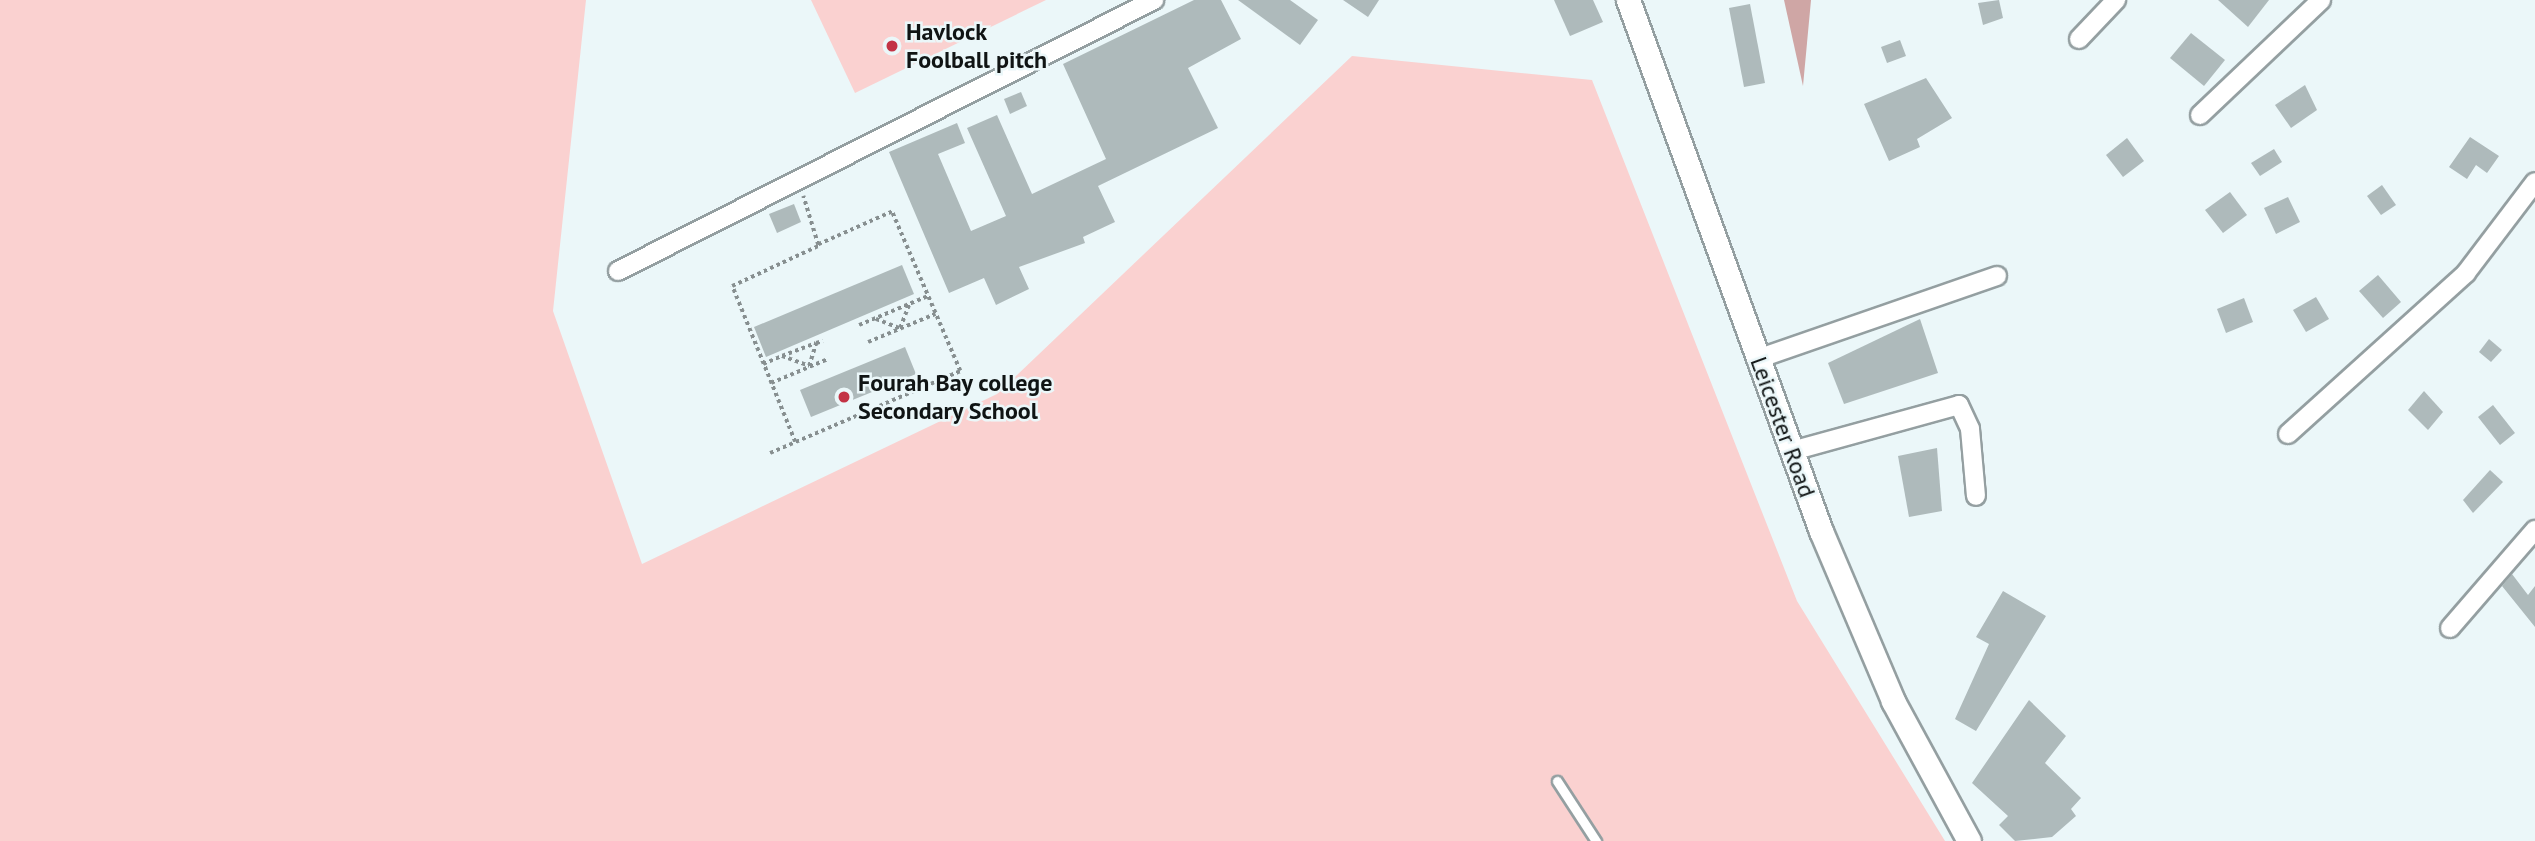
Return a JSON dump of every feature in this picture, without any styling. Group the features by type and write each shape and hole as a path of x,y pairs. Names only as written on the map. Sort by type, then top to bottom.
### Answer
{"street":[{"path":"618,271 797,178 1154,0"},
{"name":"Leicester Road","path":"1628,0 1757,359 1883,680 1969,841"},
{"path":"2080,39 2116,0"},
{"path":"2200,115 2321,0"},
{"path":"2288,434 2466,273 2535,182"},
{"path":"1757,359 1997,276"},
{"path":"1792,451 1959,405 1970,429 1976,496"},
{"path":"2450,628 2535,530"}],"lane":[{"path":"1557,781 1596,841"}],"path":[{"path":"797,178 818,245"},
{"path":"770,453 960,371 892,212 732,286 795,442"},
{"path":"859,325 928,296"},
{"path":"900,328 909,304"},
{"path":"868,342 935,314"},
{"path":"874,318 900,328"},
{"path":"763,363 823,341"},
{"path":"809,366 816,343"},
{"path":"782,356 809,366"},
{"path":"771,383 828,359"}],"shaded area":[{"path":"0,0 586,0 553,311 642,564 997,394 1352,56 1592,80 1797,601 1945,841 0,841"},
{"name":"Havlock Foolball pitch","path":"811,0 1046,0 855,93"},
{"path":"1784,0 1811,0 1803,86"}],"building":[{"path":"1194,0 1221,0 1241,39 1188,68 1218,128 1098,186 1115,222 1083,237 1085,243 1019,267 1029,289 996,305 984,278 949,293 889,152 957,123 965,143 938,154 971,231 1006,216 967,128 997,115 1032,194 1106,159 1063,64"},
{"path":"1238,0 1290,0 1318,20 1300,45"},
{"path":"1343,0 1379,0 1368,17"},
{"path":"1554,0 1593,0 1603,22 1570,36"},
{"path":"1999,0 2003,18 1983,25 1978,3"},
{"path":"2218,0 2269,0 2248,27"},
{"path":"1750,4 1765,83 1744,87 1729,8"},
{"path":"2191,33 2225,60 2204,86 2170,58"},
{"path":"1900,40 1906,56 1887,63 1881,47"},
{"path":"1926,78 1952,118 1917,139 1920,147 1889,161 1864,104"},
{"path":"2305,85 2317,110 2291,128 2275,105"},
{"path":"1021,92 1027,106 1010,114 1004,99"},
{"path":"2470,137 2499,156 2487,173 2476,165 2467,179 2449,167"},
{"path":"2127,138 2144,161 2123,177 2106,155"},
{"path":"2274,149 2282,162 2260,176 2251,163"},
{"path":"2382,185 2396,205 2381,215 2367,196"},
{"path":"2230,192 2247,215 2223,233 2205,210"},
{"path":"2288,197 2300,222 2276,234 2264,208"},
{"path":"794,204 801,222 777,233 769,214"},
{"path":"902,265 914,294 766,357 754,327"},
{"path":"2378,275 2401,302 2383,318 2359,291"},
{"path":"2316,297 2329,319 2306,332 2293,310"},
{"path":"2244,298 2253,322 2226,333 2217,309"},
{"path":"1920,319 1938,373 1844,404 1828,363"},
{"path":"2489,339 2502,350 2491,362 2479,352"},
{"path":"905,347 916,374 811,417 800,390"},
{"path":"2424,391 2443,412 2428,430 2408,410"},
{"path":"2493,405 2515,433 2500,445 2478,417"},
{"path":"1937,448 1942,511 1909,517 1898,456"},
{"path":"2490,470 2503,482 2473,513 2463,500"},
{"path":"2512,574 2528,595 2535,586 2535,627 2502,586"},
{"path":"2003,591 2046,616 1976,731 1955,719 1989,644 1976,637"},
{"path":"2029,700 2066,736 2045,763 2081,798 2071,809 2076,816 2052,837 2015,841 1999,825 2008,816 1972,783"}],"place":[{"name":"Havlock Foolball pitch","path":"892,46"},
{"name":"Fourah Bay college Secondary School","path":"844,397"}]}
